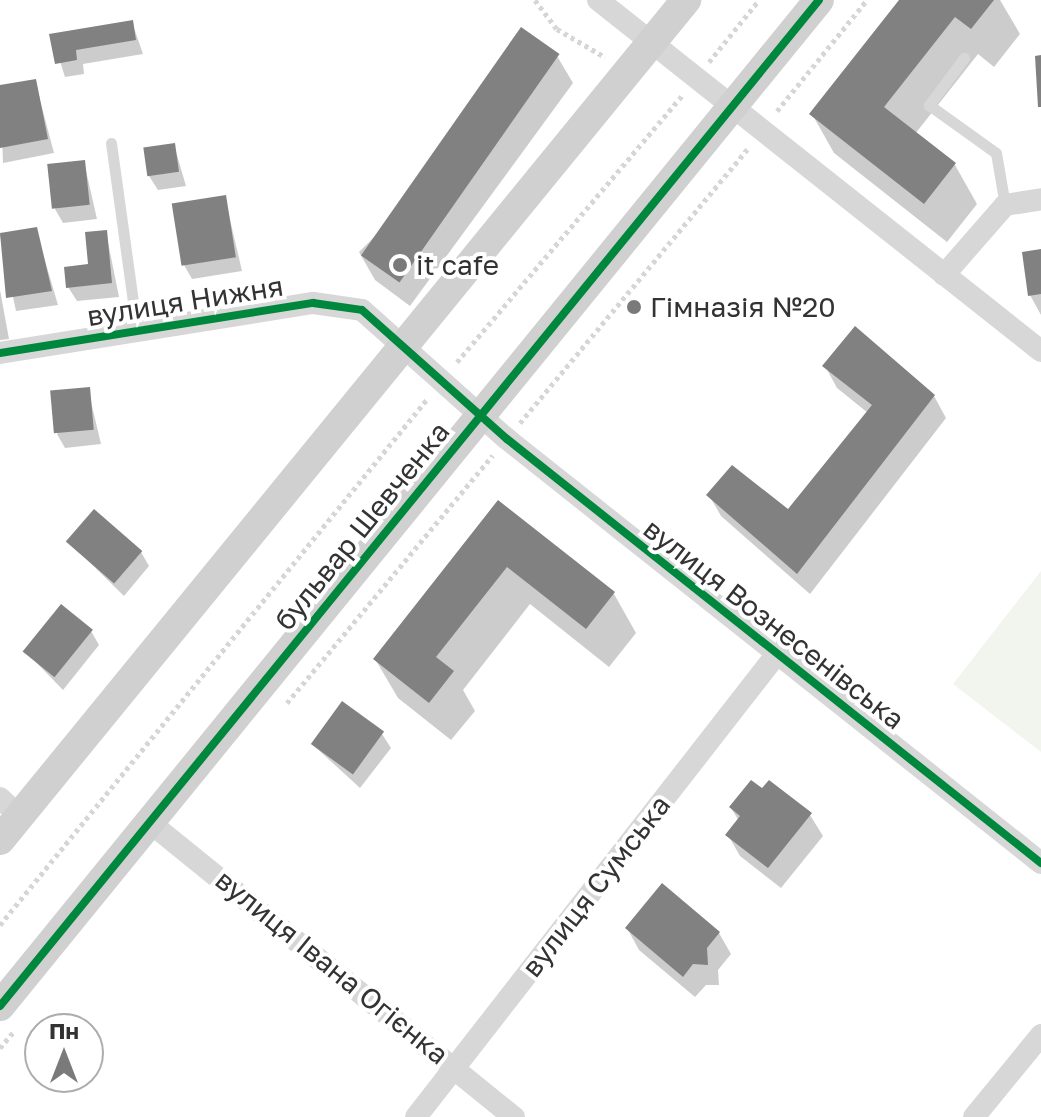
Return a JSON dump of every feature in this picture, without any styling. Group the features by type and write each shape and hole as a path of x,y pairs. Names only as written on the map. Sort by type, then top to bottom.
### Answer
{"street":[{"path":"598,0 655,39 733,107 1041,351"},
{"path":"0,840 10,807 686,0"},
{"name":"бульвар Шевченка","path":"0,1006 819,0"},
{"path":"944,275 1005,205 1041,199"},
{"name":"вулиця Нижня","path":"0,353 313,303 362,310 397,345 482,415"},
{"name":"вулиця Вознесенівська","path":"482,415 507,439 776,655 1041,863"},
{"name":"вулиця Сумська","path":"416,1117 776,655"},
{"name":"вулиця Івана Огієнка","path":"148,821 456,1065 514,1117"},
{"path":"974,1117 1041,1035"}],"lane":[{"path":"964,58 929,105 996,153 1005,205"},
{"path":"111,143 137,331"}],"path":[{"path":"535,0 557,29 606,57"},
{"path":"0,925 441,381 759,0"},
{"path":"283,708 867,0"}],"shaded area":[{"path":"1041,571 1041,752 953,684"}],"building":[{"path":"899,0 994,0 971,29 955,17 884,107 956,163 924,204 809,114"},
{"path":"133,20 136,40 76,50 77,60 55,64 49,34"},
{"path":"521,27 560,54 399,283 361,256"},
{"path":"1041,55 1041,107 1038,107 1035,56"},
{"path":"36,79 48,139 0,148 0,85"},
{"path":"175,143 179,172 147,176 143,147"},
{"path":"85,160 90,205 52,209 47,164"},
{"path":"226,195 236,257 182,266 172,204"},
{"path":"37,227 52,291 6,298 0,233"},
{"path":"107,230 112,283 66,288 64,267 88,264 85,232"},
{"path":"1041,249 1041,294 1028,296 1022,252"},
{"path":"855,326 935,395 797,574 706,495 732,465 788,509 872,405 822,366"},
{"path":"90,387 94,430 54,433 50,390"},
{"path":"498,500 615,592 586,629 507,567 436,657 454,671 429,703 373,659"},
{"path":"94,509 142,551 114,583 66,541"},
{"path":"61,604 93,630 54,677 23,651"},
{"path":"342,701 384,732 353,774 311,744"},
{"path":"751,780 762,788 769,780 812,813 768,868 725,835 740,816 729,807"},
{"path":"662,883 720,932 707,948 708,965 693,964 683,977 625,928"}],"cycle path":[{"path":"0,1006 819,0"},
{"path":"0,353 313,303 362,310 507,439 1041,863"}],"place":[{"name":"it cafe","path":"400,265"},
{"name":"Гімназія №20","path":"634,307"}]}
